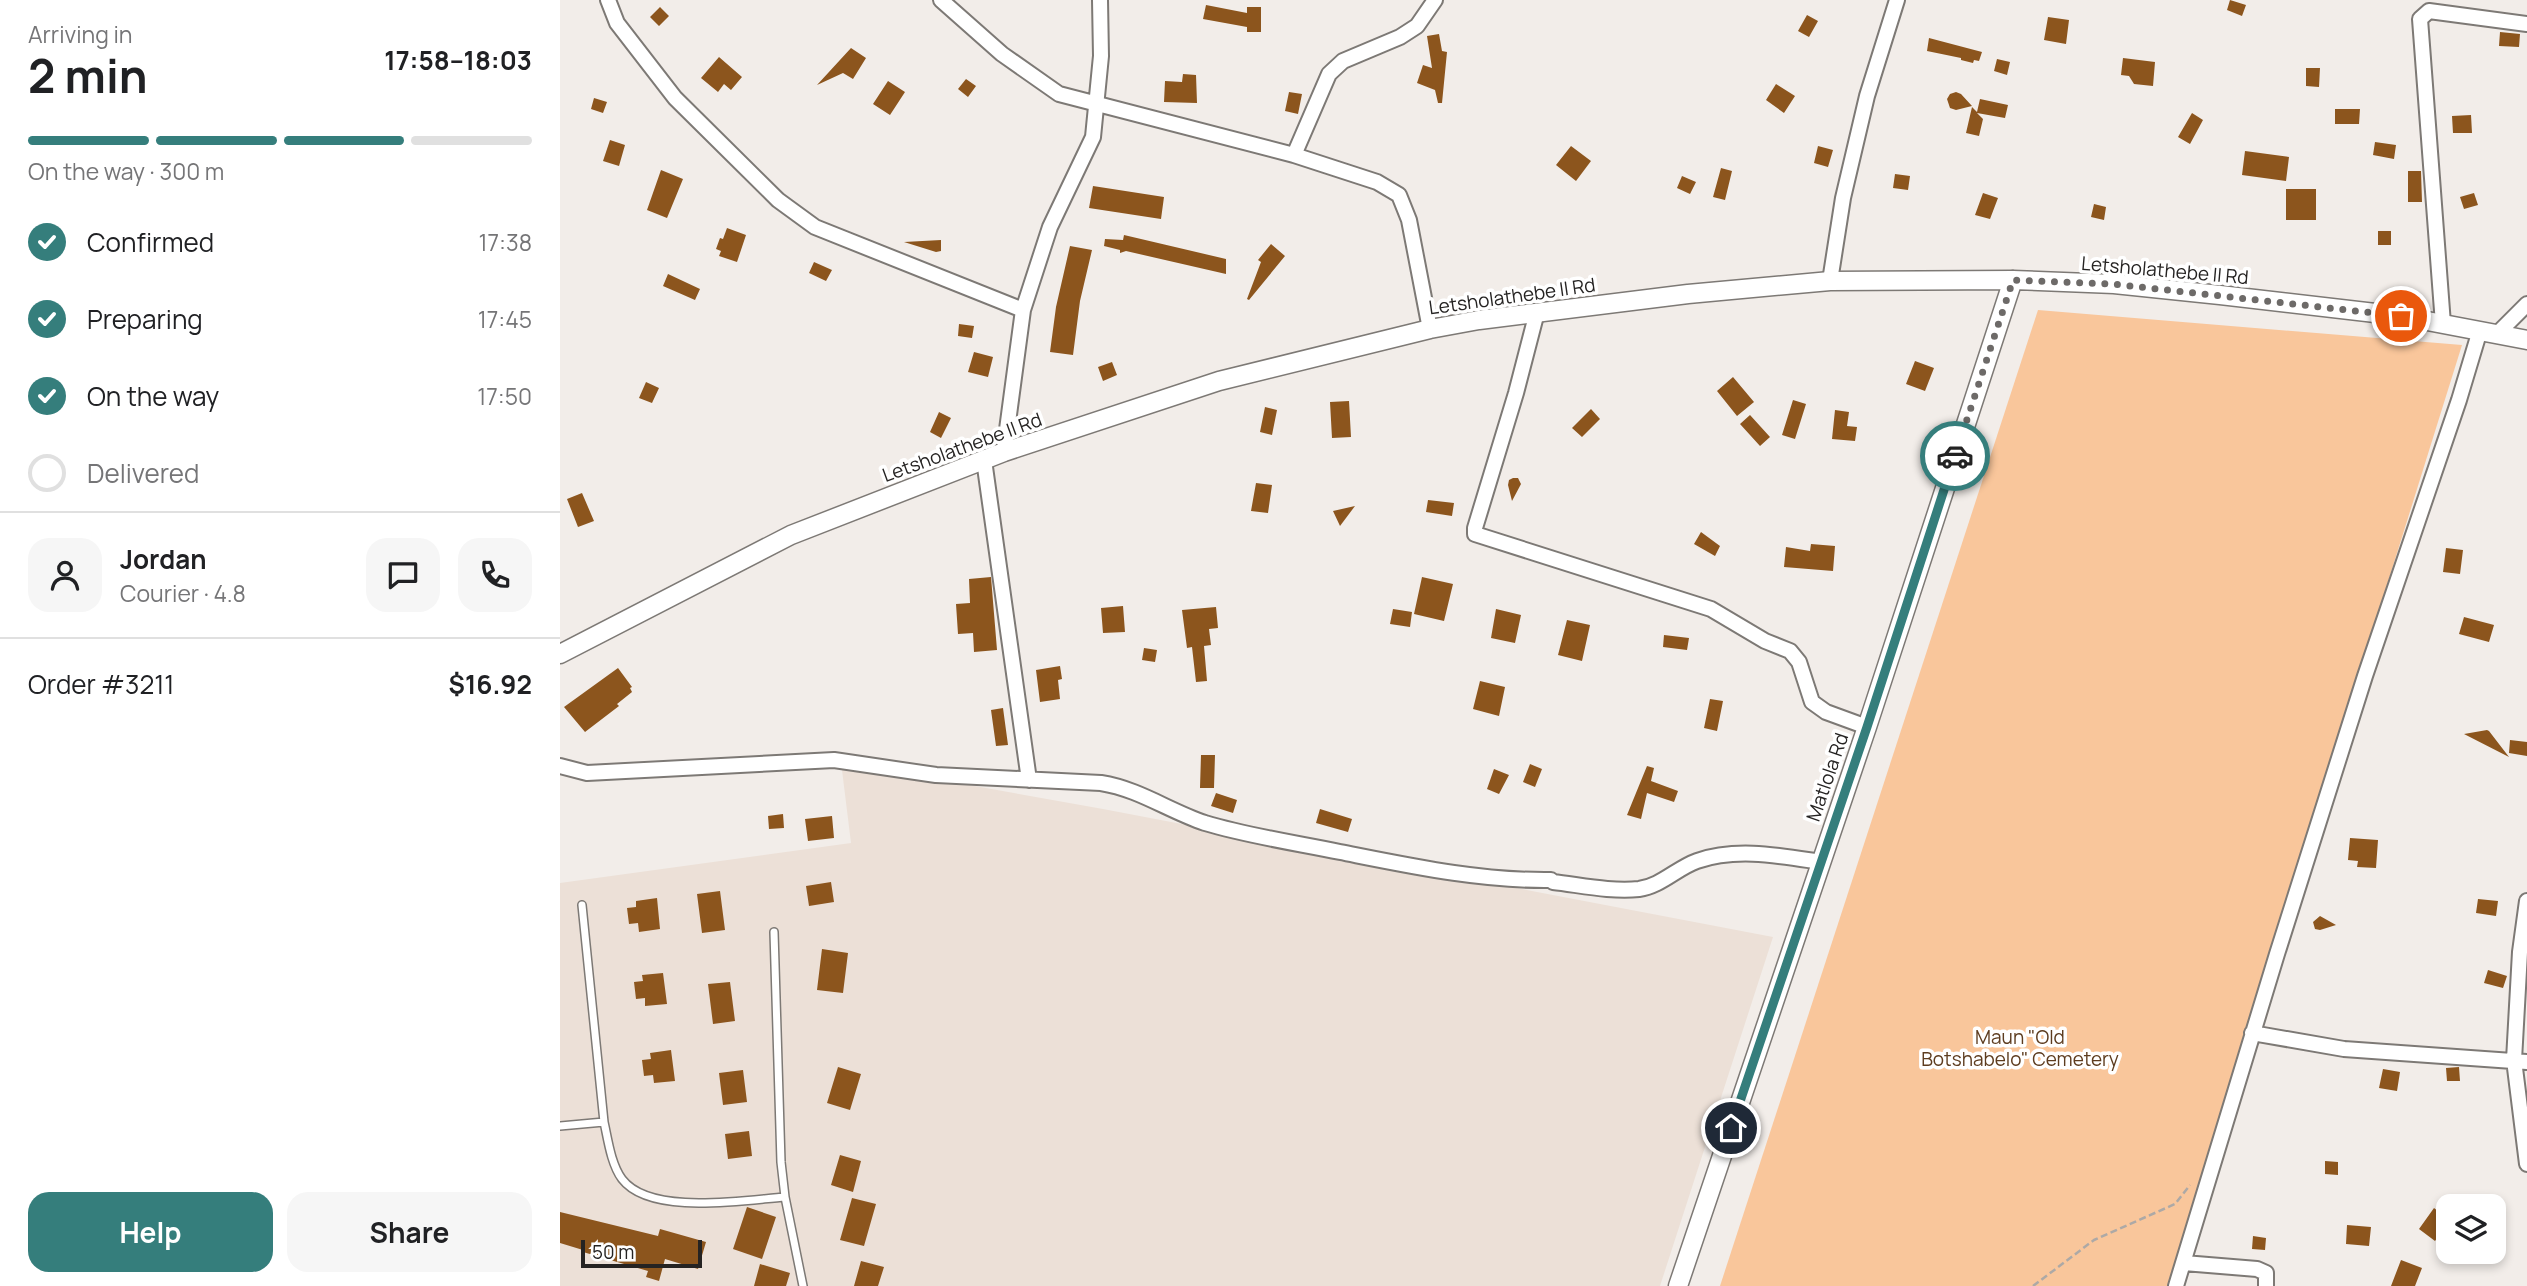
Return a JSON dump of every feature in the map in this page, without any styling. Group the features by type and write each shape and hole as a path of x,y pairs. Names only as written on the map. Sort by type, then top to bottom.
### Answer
{"street":[{"path":"608,0 617,23 675,98 778,200 815,227 1023,310"},
{"path":"941,0 1002,54 1059,94 1294,155 1377,182 1399,195 1409,219 1430,329"},
{"path":"1004,452 1023,310 1050,227 1093,138 1101,56 1100,0"},
{"path":"1294,155 1329,74 1343,61 1400,37 1417,26 1435,0"},
{"path":"1830,281 1849,173 1867,96 1897,0"},
{"path":"2443,324 2420,19 2429,11 2527,24"},
{"name":"Letsholathebe II Rd","path":"560,654 791,535 1004,452 1219,381 1430,329 1688,293 1830,281 2013,280 2113,284 2401,316 2527,340"},
{"name":"Matlola Rd","path":"1678,1286 1867,727 2013,280"},
{"path":"2176,1286 2252,1033 2373,651 2459,400 2489,332 2527,304"},
{"path":"1537,312 1475,534 1711,609 1765,641 1790,651 1799,662 1812,702 1826,712 1867,727"},
{"path":"984,460 1029,780"},
{"path":"560,766 587,773 834,760 936,775 1066,780 1123,787 1202,822 1357,855 1483,878 1551,880 1617,889 1651,886 1696,861 1712,857 1762,853 1821,862"},
{"path":"2527,901 2519,952 2520,1061 2527,1164"},
{"path":"2252,1033 2344,1049 2520,1061"},
{"path":"2183,1263 2257,1269 2266,1273 2266,1286"}],"lane":[{"path":"582,905 604,1122 611,1152 622,1179 636,1190 674,1203 785,1198"},
{"path":"774,932 777,1095 785,1198 803,1286"},
{"path":"560,1126 604,1122"}],"path":[{"path":"2033,1286 2094,1240 2175,1204 2192,1183 2207,1188"}],"shaded area":[{"path":"841,762 1103,809 1773,937 1660,1286 560,1286 560,883 851,843"}],"green space":[{"name":"Maun \"Old Botshabelo\" Cemetery","path":"2038,310 2462,345 2168,1286 1720,1286"}],"building":[{"path":"2230,0 2246,5 2242,16 2227,10"},
{"path":"1206,5 1247,13 1247,7 1261,7 1261,32 1247,32 1247,27 1203,19"},
{"path":"660,7 669,16 659,26 650,17"},
{"path":"1807,15 1818,21 1809,37 1798,31"},
{"path":"2048,17 2069,20 2066,44 2044,40"},
{"path":"2500,32 2520,34 2519,47 2499,46"},
{"path":"1439,34 1442,51 1447,52 1442,103 1438,103 1435,90 1417,83 1423,65 1432,68 1427,36"},
{"path":"1929,38 1982,52 1979,61 1974,60 1973,63 1927,51"},
{"path":"851,48 866,58 853,79 843,73 817,85"},
{"path":"719,57 742,77 731,90 724,84 718,92 701,78"},
{"path":"2123,58 2155,62 2153,86 2134,84 2129,76 2121,75"},
{"path":"1997,59 2010,62 2007,75 1994,71"},
{"path":"2306,68 2320,68 2319,87 2306,86"},
{"path":"1183,74 1196,75 1197,103 1164,102 1165,81 1182,82"},
{"path":"966,79 976,86 968,97 958,89"},
{"path":"888,81 905,92 890,115 873,104"},
{"path":"1776,84 1795,96 1784,113 1766,100"},
{"path":"1289,92 1302,94 1298,114 1285,111"},
{"path":"1956,92 1972,106 1956,110 1950,108 1947,99 1950,94"},
{"path":"594,98 607,102 603,113 591,109"},
{"path":"1980,99 2008,105 2005,118 1977,113 1983,119 1979,136 1966,133 1972,107 1977,112"},
{"path":"2335,109 2360,109 2359,124 2335,124"},
{"path":"2192,113 2203,120 2190,144 2178,137"},
{"path":"2471,115 2472,133 2453,133 2452,116"},
{"path":"610,140 625,145 619,166 603,161"},
{"path":"2375,142 2396,145 2394,159 2373,155"},
{"path":"1571,146 1591,161 1576,181 1556,165"},
{"path":"1818,146 1833,150 1828,167 1814,163"},
{"path":"2245,151 2289,157 2286,181 2242,175"},
{"path":"1721,168 1732,171 1725,200 1713,197"},
{"path":"661,170 683,179 667,218 647,210"},
{"path":"2408,171 2421,171 2422,202 2408,202"},
{"path":"1895,174 1910,176 1908,190 1893,188"},
{"path":"1682,176 1696,182 1690,194 1677,188"},
{"path":"1093,186 1164,197 1161,219 1089,208"},
{"path":"2286,189 2316,189 2316,220 2286,220"},
{"path":"1983,193 1998,198 1990,219 1975,215"},
{"path":"2474,193 2478,205 2464,209 2460,197"},
{"path":"2094,204 2106,207 2104,220 2091,217"},
{"path":"727,228 746,235 737,262 719,256 721,251 716,249"},
{"path":"2378,231 2391,231 2391,245 2378,245"},
{"path":"1124,235 1226,259 1226,274 1126,251 1120,253 1120,250 1104,246 1105,239 1123,240"},
{"path":"941,240 941,251 936,252 904,242"},
{"path":"1271,244 1285,256 1249,300 1247,299 1261,262 1258,260"},
{"path":"1070,246 1092,250 1080,301 1073,355 1050,352 1056,307"},
{"path":"814,262 832,270 826,281 809,273"},
{"path":"668,274 700,289 695,300 663,286"},
{"path":"959,324 974,326 972,338 958,336"},
{"path":"974,352 993,357 988,377 968,372"},
{"path":"1915,361 1934,368 1925,391 1906,384"},
{"path":"1112,362 1117,375 1103,381 1098,367"},
{"path":"1733,377 1754,402 1737,416 1717,391"},
{"path":"646,382 659,388 652,403 639,398"},
{"path":"1793,400 1806,404 1795,439 1782,435"},
{"path":"1349,401 1351,437 1332,438 1330,402"},
{"path":"1265,407 1277,410 1272,435 1260,432"},
{"path":"1591,409 1600,419 1582,437 1572,428"},
{"path":"1835,410 1849,412 1847,426 1857,427 1855,441 1832,439"},
{"path":"939,412 951,418 941,438 930,432"},
{"path":"1750,415 1770,437 1760,446 1740,424"},
{"path":"1513,478 1518,478 1521,484 1512,501 1508,485"},
{"path":"1256,483 1272,485 1268,513 1251,511"},
{"path":"582,493 594,521 578,527 567,499"},
{"path":"1428,500 1454,503 1452,516 1426,512"},
{"path":"1355,506 1340,526 1333,511"},
{"path":"1701,532 1720,546 1715,556 1694,544"},
{"path":"1811,544 1835,546 1833,571 1784,567 1786,547 1810,551"},
{"path":"2446,548 2463,550 2460,574 2443,572"},
{"path":"991,577 997,650 974,652 973,633 958,634 956,604 970,603 969,579"},
{"path":"1422,577 1453,584 1444,621 1414,614"},
{"path":"1123,606 1125,632 1103,633 1101,608"},
{"path":"1216,607 1218,628 1209,629 1211,645 1204,646 1207,681 1196,682 1192,647 1187,648 1182,610"},
{"path":"1393,609 1412,612 1410,627 1390,624"},
{"path":"1496,609 1521,615 1515,643 1491,638"},
{"path":"2464,617 2494,625 2489,642 2459,634"},
{"path":"1567,620 1590,625 1582,661 1558,655"},
{"path":"1664,635 1689,638 1687,650 1663,647"},
{"path":"1144,648 1157,650 1155,662 1142,660"},
{"path":"1060,666 1060,699 1040,702 1036,670"},
{"path":"618,668 632,687 632,692 617,704 619,706 585,732 564,707"},
{"path":"1480,681 1505,687 1499,716 1473,709"},
{"path":"1710,699 1723,701 1717,731 1704,728"},
{"path":"1003,708 1008,745 996,746 991,710"},
{"path":"2489,731 2509,757 2464,734"},
{"path":"2510,740 2527,742 2527,756 2509,753"},
{"path":"1201,755 1215,755 1214,788 1200,788"},
{"path":"1530,764 1542,769 1535,787 1523,782"},
{"path":"1647,766 1654,768 1651,781 1678,791 1674,802 1647,793 1641,819 1627,815"},
{"path":"1494,769 1509,775 1499,794 1487,789"},
{"path":"1216,793 1237,800 1233,813 1211,806"},
{"path":"1320,809 1352,819 1348,832 1316,823"},
{"path":"783,814 784,828 769,829 768,816"},
{"path":"832,816 834,838 808,841 805,819"},
{"path":"2350,838 2378,840 2376,868 2357,867 2358,861 2348,860"},
{"path":"831,882 834,902 809,906 806,886"},
{"path":"720,891 725,930 702,933 697,894"},
{"path":"657,898 660,929 639,932 638,923 629,924 627,908 636,907 636,901"},
{"path":"2478,899 2498,901 2496,916 2476,913"},
{"path":"2320,916 2336,925 2315,929 2313,922"},
{"path":"822,949 848,953 843,993 817,990"},
{"path":"2488,970 2507,976 2503,988 2484,983"},
{"path":"663,973 667,1004 645,1006 645,998 636,999 634,982 643,981 642,975"},
{"path":"730,982 735,1021 713,1024 708,984"},
{"path":"671,1050 675,1081 654,1083 653,1075 644,1076 642,1060 651,1059 650,1053"},
{"path":"838,1067 861,1074 850,1110 827,1103"},
{"path":"2459,1067 2460,1081 2447,1081 2446,1068"},
{"path":"2383,1069 2400,1072 2397,1091 2379,1088"},
{"path":"743,1070 747,1102 723,1105 719,1073"},
{"path":"749,1131 752,1156 728,1159 725,1134"},
{"path":"840,1155 861,1161 853,1192 831,1185"},
{"path":"2325,1161 2338,1162 2338,1175 2325,1174"},
{"path":"852,1198 876,1204 864,1246 840,1240"},
{"path":"747,1207 776,1217 762,1259 733,1249"},
{"path":"2434,1208 2436,1210 2435,1241 2419,1229"},
{"path":"560,1212 658,1236 660,1229 706,1242 698,1269 665,1259 659,1281 646,1277 648,1271 560,1243"},
{"path":"2347,1225 2371,1227 2369,1246 2346,1244"},
{"path":"2253,1236 2266,1238 2265,1250 2252,1249"},
{"path":"2401,1260 2422,1268 2415,1286 2391,1286"},
{"path":"861,1261 884,1267 878,1286 854,1286"},
{"path":"760,1264 790,1273 786,1286 754,1286"}],"way so far":[{"path":"1955,456 2013,280 2113,284 2401,316"}],"route":[{"path":"1731,1128 1867,727 1955,456"}]}
